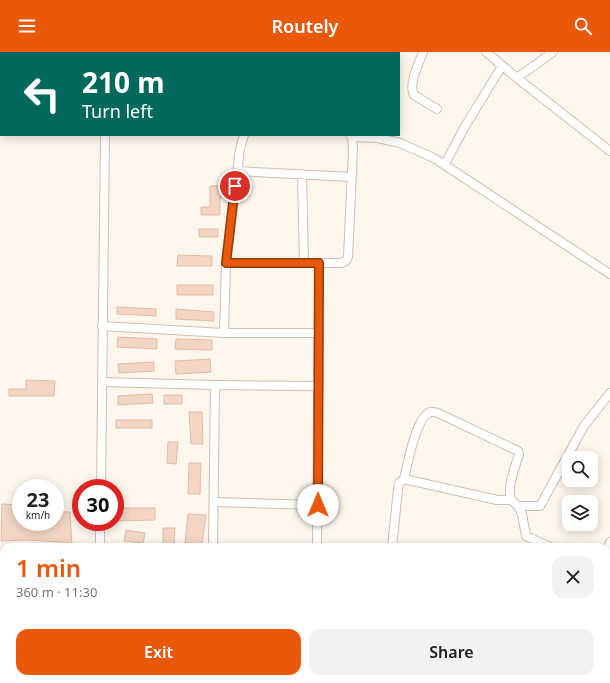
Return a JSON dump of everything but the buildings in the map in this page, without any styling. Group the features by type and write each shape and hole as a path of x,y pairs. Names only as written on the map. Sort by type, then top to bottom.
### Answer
{"street":[{"path":"424,52 412,82 412,91 414,94 437,109"},
{"path":"486,52 610,151"},
{"path":"517,78 553,52"},
{"path":"445,164 464,128 502,66"},
{"path":"100,479 105,136"},
{"path":"224,333 226,263 240,149 244,136"},
{"path":"226,263 341,263 346,261 348,257 352,177 353,150 351,136 378,138 400,143 419,150 445,164 610,274"},
{"path":"237,171 352,177"},
{"path":"302,174 304,263"},
{"path":"317,543 319,263"},
{"path":"102,326 224,333 319,332"},
{"path":"102,382 318,386"},
{"path":"213,543 215,385"},
{"path":"518,506 540,506 584,426 610,392"},
{"path":"392,543 399,483 404,479 417,430 428,414 432,411 438,412 514,448 519,452 512,478 510,494 511,500 518,506 522,514 526,536 541,543"},
{"path":"404,479 497,500 511,500"},
{"path":"214,502 318,505"},
{"path":"100,531 100,543"}],"route":[{"path":"235,186 226,263 319,263 318,505"}]}
